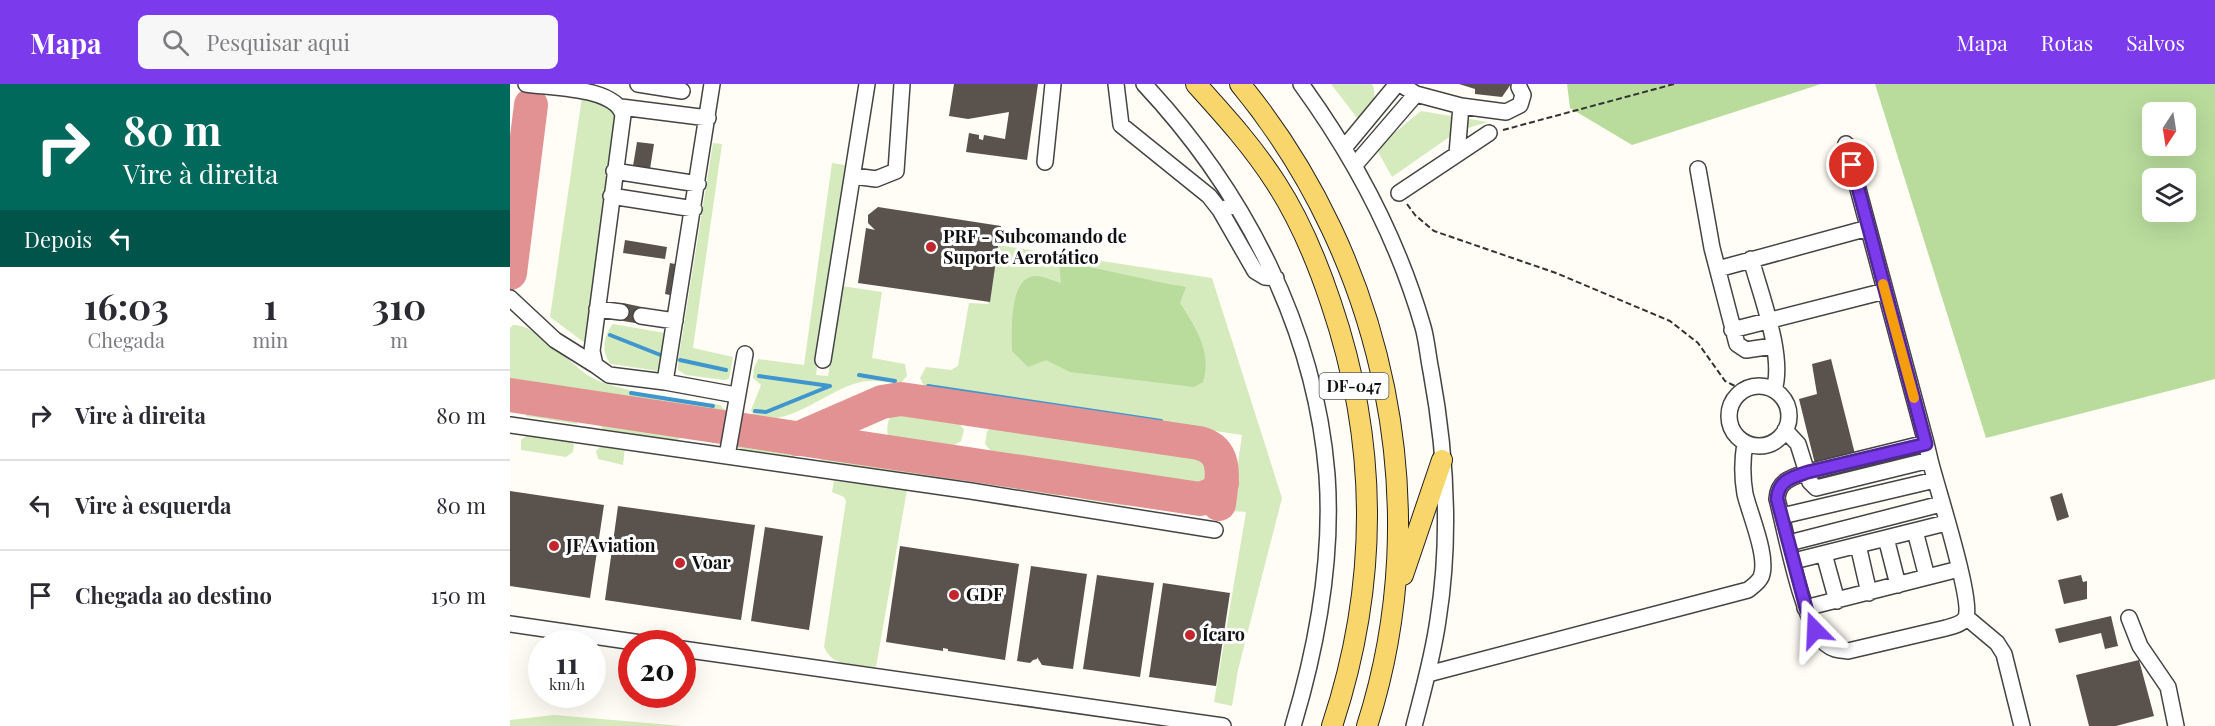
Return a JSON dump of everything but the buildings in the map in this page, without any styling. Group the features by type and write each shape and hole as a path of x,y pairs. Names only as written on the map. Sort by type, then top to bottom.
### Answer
{"main road":[{"name":"DF-047","path":"1196,84 1246,139 1277,185 1305,237 1338,323 1360,416 1368,483 1365,580 1356,638 1332,726"},
{"name":"DF-047","path":"1240,84 1273,123 1305,174 1339,240 1363,303 1379,361 1394,446 1399,511 1395,595 1387,654 1366,726"},
{"path":"1395,595 1442,460"}],"street":[{"path":"526,84 596,94 608,97 621,107 708,118"},
{"path":"638,84 682,91"},
{"path":"665,382 712,84"},
{"path":"823,360 867,84"},
{"path":"854,176 876,179 896,171 902,84"},
{"path":"1045,162 1053,84"},
{"path":"1116,84 1121,125 1209,196 1220,210 1255,271 1265,277 1276,278"},
{"path":"1144,84 1196,144 1236,205 1285,296 1308,367 1327,475 1328,531 1322,594 1313,649 1293,726"},
{"path":"1301,84 1344,148 1375,205 1423,327 1438,411 1446,523 1443,569 1438,619 1428,674 1414,726"},
{"path":"1344,148 1399,84 1416,94 1461,106 1506,112 1520,105 1523,95 1519,87"},
{"path":"1354,166 1416,94"},
{"path":"1378,106 1394,120"},
{"path":"1457,154 1461,106"},
{"path":"595,365 591,351 623,115 621,107"},
{"path":"1399,193 1489,133"},
{"path":"1846,144 1926,444 1941,504 1947,523 1967,605 1966,617 1962,622 1947,628 1848,651 1834,649 1825,644 1815,630 1806,608 1777,499 1779,488 1789,479 1808,472 1926,444"},
{"path":"1698,169 1732,330 1741,349 1773,346"},
{"path":"614,171 698,183"},
{"path":"611,196 694,208"},
{"path":"1220,210 1236,205"},
{"path":"1718,269 1868,228"},
{"path":"1751,259 1773,346 1777,374 1774,390"},
{"path":"1732,330 1885,291"},
{"path":"510,298 555,340 609,375 736,395"},
{"path":"597,309 621,312"},
{"path":"641,315 675,321"},
{"path":"727,456 745,354"},
{"path":"1763,386 1774,390 1786,403 1789,421 1785,430 1773,443 1754,446 1745,443 1731,428 1728,417 1729,407 1743,390 1763,386"},
{"path":"510,426 727,456 1215,530"},
{"path":"1785,430 1798,444 1812,485 1823,487 1930,460"},
{"path":"1428,674 1748,590 1761,576 1762,554 1745,494 1742,459 1745,443"},
{"path":"1782,516 1935,480"},
{"path":"1789,543 1941,504"},
{"path":"1794,561 1947,523"},
{"path":"1915,531 1927,577"},
{"path":"1886,538 1898,585"},
{"path":"1858,545 1869,593"},
{"path":"1824,554 1837,601"},
{"path":"1806,608 1959,569"},
{"path":"1966,617 1997,643 2004,654 2022,726"},
{"path":"2129,618 2140,646 2168,687 2175,726"},
{"path":"510,624 618,640"},
{"path":"696,650 1223,726"}],"path":[{"path":"1489,133 1674,84"},
{"path":"1399,193 1415,215 1434,231 1556,273 1670,321 1698,343 1725,381 1743,390"}],"green space":[{"path":"1331,84 1372,84 1374,99 1361,123"},
{"path":"1567,84 1821,84 1632,145 1570,108"},
{"path":"1875,84 2215,84 2215,379 1986,438"},
{"path":"582,97 608,101 617,118 585,343 550,317"},
{"path":"1421,111 1488,122 1458,131 1392,177 1376,148"},
{"path":"713,143 722,144 693,348 733,357 729,379 724,380 686,375 678,370"},
{"path":"832,163 845,165 816,375 828,376 842,286 882,292 872,358 905,364 907,376 900,384 872,381 855,384 783,417 754,418 751,410 761,385 753,378 758,359 804,365"},
{"path":"998,245 1212,278 1282,498 1238,670 1232,706 1214,702 1246,512 1231,511 1242,435 925,388 920,378 926,367 951,370 958,366 969,303 988,304"},
{"path":"1059,262 1186,287 1180,303 1197,331 1204,350 1203,382 1194,387 1070,372 1046,360 1028,367 1012,351 1012,318 1017,293 1021,284 1028,278 1038,276 1061,283"},
{"path":"613,324 665,333 664,365 658,371 611,364 604,344"},
{"path":"513,325 522,326 542,337 581,370 601,382 634,391 720,405 726,411 725,415 510,384 510,328"},
{"path":"909,408 955,418 964,430 961,441 945,451 893,441 888,437 887,425 891,416"},
{"path":"533,410 576,417 577,424 525,416"},
{"path":"604,421 678,431 685,436 675,441 602,429 601,425"},
{"path":"1018,421 1198,453 1206,465 1204,480 1197,485 1187,485 1013,460 991,451 985,444 987,431 999,423"},
{"path":"529,434 568,439 574,444 573,452 566,457 521,450 521,440"},
{"path":"736,441 779,445 791,451 795,456 794,458 734,449"},
{"path":"603,444 625,447 623,465 598,459 596,451"},
{"path":"833,454 947,469 958,472 961,477 958,482 820,462 821,458"},
{"path":"991,475 1041,482 1057,490 1060,496 986,484 986,479"},
{"path":"834,481 907,490 876,667 839,662 828,654 824,647 846,501 844,497 832,492"},
{"path":"1092,492 1118,494 1127,506 1081,499"},
{"path":"554,715 683,726 510,726 510,720"}],"waterway":[{"path":"610,335 663,356"},
{"path":"680,360 726,370"},
{"path":"859,375 895,381"},
{"path":"755,411 766,412 830,386 759,376"},
{"path":"928,386 1161,421"},
{"path":"631,393 713,406"}],"taxiway":[{"path":"510,273 531,105"},
{"path":"510,395 1200,499 1214,494 1222,483"},
{"path":"797,439 882,402 901,399 1199,443 1209,447 1219,459 1222,476 1219,504"}],"slow traffic":[{"path":"1883,284 1914,398"}],"place":[{"name":"PRF - Subcomando de Suporte Aerotático","path":"931,247"},
{"name":"JF Aviation","path":"554,546"},
{"name":"Voar","path":"680,563"},
{"name":"GDF","path":"954,595"},
{"name":"Ícaro","path":"1190,635"}],"route":[{"path":"1815,630 1806,608 1777,499 1779,488 1789,479 1808,472 1926,444 1852,165"}]}
